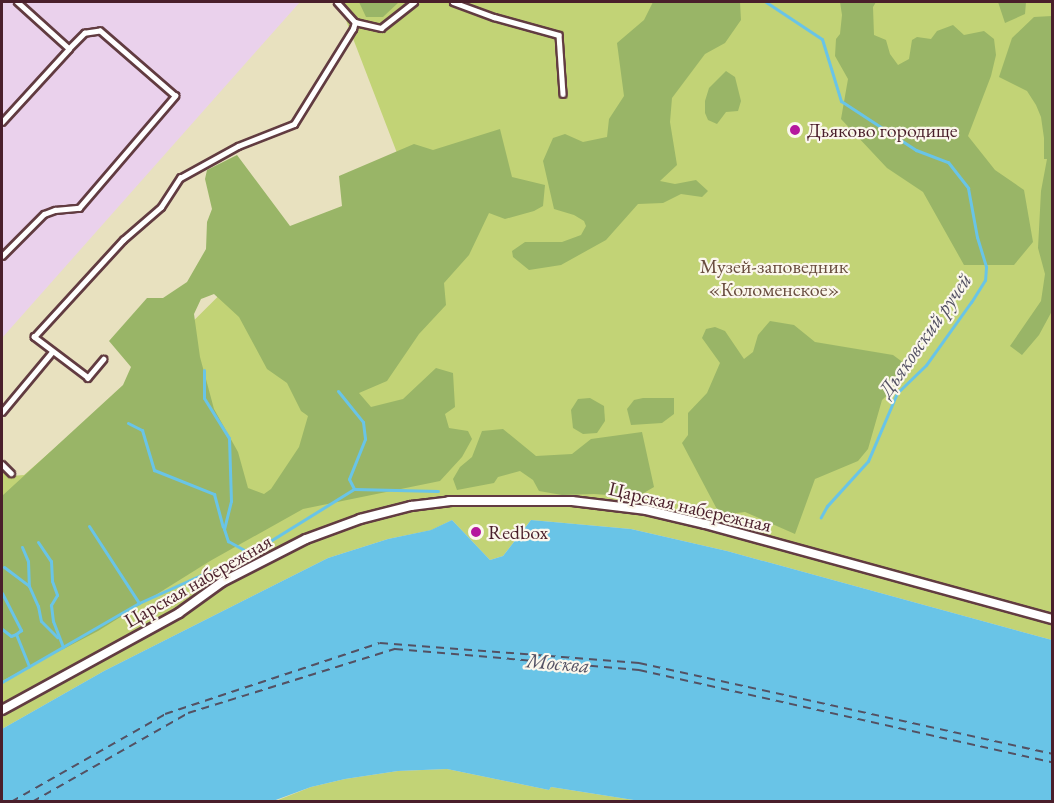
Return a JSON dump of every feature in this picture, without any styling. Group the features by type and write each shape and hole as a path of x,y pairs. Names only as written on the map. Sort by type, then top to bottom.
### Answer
{"street":[{"name":"Царская набережная","path":"2,710 179,613 222,582 306,539 386,512 449,501 572,501 646,510 736,532 1053,619"}],"lane":[{"path":"17,2 69,49"},
{"path":"337,2 355,22 381,28 414,2"},
{"path":"453,2 494,17 559,35 563,94"},
{"path":"104,359 88,378 34,337 123,240 161,207 180,178 238,146 294,124 353,29 355,22"},
{"path":"2,122 85,33 100,31 175,96 79,208 55,210 44,214 2,256"},
{"path":"2,412 52,352"},
{"path":"2,464 11,473"}],"shaded area":[{"path":"2,2 300,2 2,338"}],"green space":[{"name":"Музей-заповедник «Коломенское»","path":"339,2 1052,2 1052,640 727,551 631,529 531,520 503,556 490,560 452,520 432,530 388,539 328,558 104,671 2,729 2,467 11,476 24,475 142,372 279,236 375,199 402,166"},
{"path":"359,2 399,2 383,17 366,17"},
{"path":"653,2 740,2 741,20 725,43 705,54 672,98 670,122 677,165 660,181 675,184 696,180 708,191 702,197 681,194 663,203 638,204 606,240 561,265 529,270 513,257 512,251 525,242 562,242 581,235 586,226 584,221 574,215 554,209 543,161 553,138 565,134 583,142 607,137 609,119 624,96 617,43 644,20"},
{"path":"840,2 876,2 873,7 874,35 886,40 890,54 898,65 909,59 912,40 917,37 931,39 937,31 953,25 964,35 984,31 994,39 996,55 991,76 968,136 995,170 1024,190 1033,242 1014,265 964,265 923,192 887,168 841,119 848,79 835,56 836,39 840,34 842,15"},
{"path":"998,2 1026,2 1025,14 1005,23"},
{"path":"1052,16 1052,311 1039,335 1022,355 1010,346 1041,301 1045,274 1038,248 1041,191 1047,159 1044,159 1041,117 1036,105 1027,91 999,77 1012,38 1034,17"},
{"path":"726,71 735,77 741,101 738,111 726,112 717,124 708,120 705,113 705,101 709,88"},
{"path":"500,129 512,177 545,185 543,206 534,211 505,219 489,213 469,255 444,283 446,305 419,334 387,381 359,393 371,407 403,399 436,368 453,373 455,407 445,414 449,428 468,431 472,439 462,457 440,481 303,509 210,561 98,631 2,681 2,496 123,385 131,367 109,341 147,298 163,298 187,282 206,249 207,222 212,209 205,179 207,170 237,155 290,226 342,206 339,176 414,144 433,150","holes":["214,294 239,317 267,369 287,383 301,411 308,416 299,447 271,489 264,494 248,488 238,452 214,409 200,357 194,314 201,299"]},
{"path":"770,321 794,325 815,342 893,355 908,366 906,378 882,400 868,449 858,461 815,479 795,534 745,512 720,515 682,443 688,435 688,413 707,393 720,363 702,338 706,329 715,327 725,331 744,359 753,352 758,335"},
{"path":"590,398 604,406 605,421 597,433 583,434 573,428 571,410 578,399"},
{"path":"674,398 674,414 662,423 631,425 627,409 634,400"},
{"path":"503,429 536,456 572,454 591,439 642,432 654,487 637,497 594,494 562,495 539,491 533,480 520,471 498,477 494,483 457,490 453,479 460,467 472,457 482,431"},
{"path":"447,769 549,790 551,787 640,801 273,802 311,787 345,779 398,771"}],"water":[{"name":"Москва","path":"452,520 490,560 503,556 531,520 631,529 727,551 1052,640 1052,801 640,801 551,787 549,790 447,769 398,771 345,779 311,787 273,801 2,801 2,729 104,671 328,558 388,539 431,530"}],"waterway":[{"name":"Дьяковский ручей","path":"766,2 822,39 841,101 916,150 948,162 968,188 977,237 986,267 985,280 971,302 926,365 897,393 868,461 827,506 821,517"},
{"path":"204,370 204,398 229,438 231,501 224,529 228,541 244,550 251,550"},
{"path":"338,391 363,422 365,439 349,479 354,489"},
{"path":"128,423 142,430 154,470 214,494 223,527"},
{"path":"2,682 139,603 254,551 354,489 438,491"},
{"path":"89,526 139,603"},
{"path":"38,542 51,561 52,581 57,595 51,605 53,621 63,647"},
{"path":"22,547 28,561 29,586 38,606 41,621 57,637"},
{"path":"4,567 29,586"},
{"path":"2,593 21,630 16,634 29,666"},
{"path":"2,629 11,636 16,634"}],"ferry route":[{"path":"11,802 165,714 380,643 639,663 1052,754"},
{"path":"32,802 188,713 395,649 639,670 1052,762"}],"place":[{"name":"Дьяково городище","path":"795,130"},
{"name":"Redbox","path":"476,532"}]}
